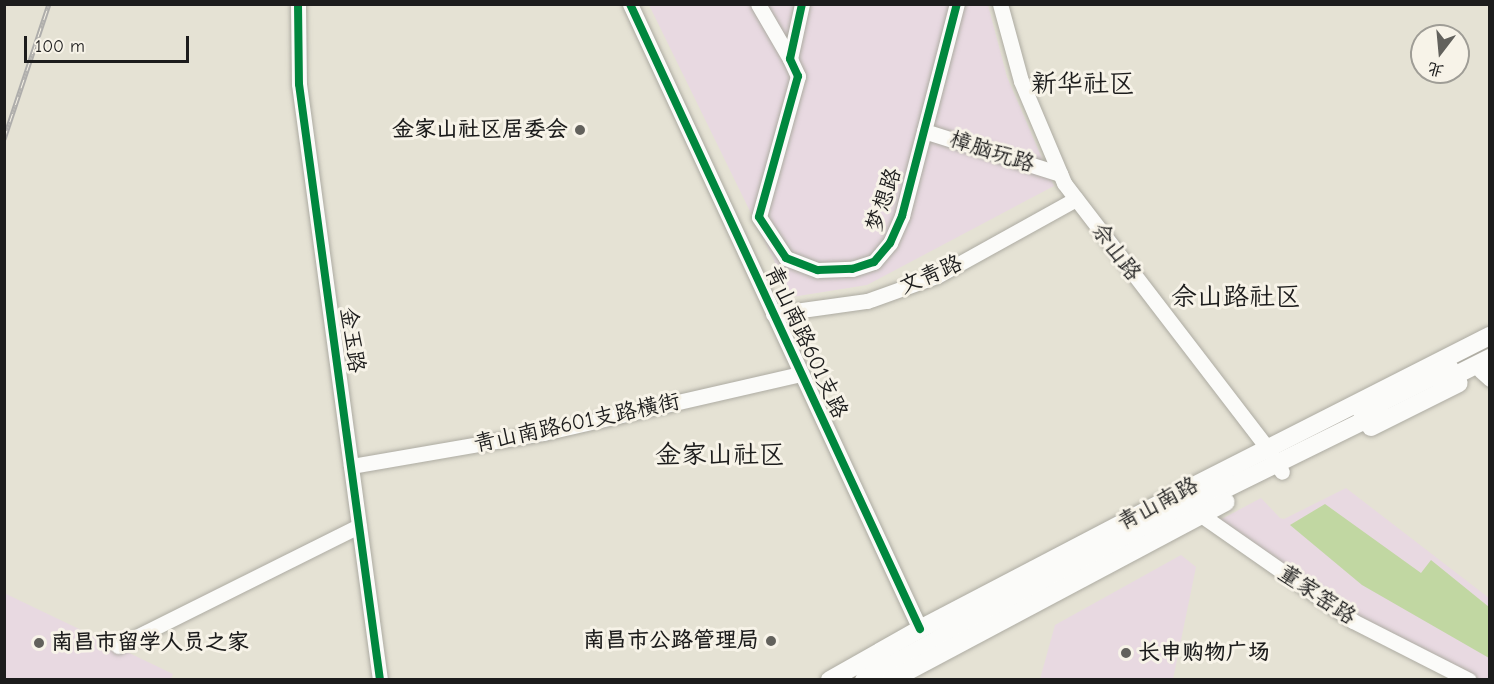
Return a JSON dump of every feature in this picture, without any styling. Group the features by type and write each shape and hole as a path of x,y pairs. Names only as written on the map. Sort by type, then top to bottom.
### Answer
{"main road":[{"name":"青山南路","path":"830,680 920,629 1188,504 1274,460 1490,336"},
{"path":"1274,460 1490,349"},
{"name":"青山南路","path":"891,680 1188,504 1274,460 1487,369"},
{"path":"846,680 1188,504"},
{"path":"864,680 1188,504"}],"street":[{"name":"金玉路","path":"298,4 298,84 380,680"},
{"name":"青山南路601支路","path":"630,4 920,629"},
{"path":"758,4 790,59"},
{"name":"梦想路","path":"802,4 790,59 798,76 759,217 786,258 818,270 852,269 874,262 890,243 902,216 957,4"},
{"name":"佘山路","path":"1000,4 1021,81 1060,174 1076,200 1274,460"},
{"name":"樟脑玩路","path":"924,131 1060,174"},
{"name":"文青路","path":"773,314 867,301 937,276 1076,200"},
{"name":"青山南路601支路横街","path":"351,466 543,434 801,374"},
{"name":"董家窑路","path":"1188,504 1353,621 1469,680"},
{"path":"118,646 359,526"}],"shaded area":[{"path":"649,5 988,5 1007,77 1054,186 867,285 792,297"},
{"path":"1346,488 1489,598 1489,679 1477,679 1357,618 1218,521 1261,498 1280,518 1284,519"},
{"path":"1181,555 1196,567 1173,679 1040,679 1055,625"},
{"name":"南昌市留学人员之家","path":"4,593 173,674 171,679 5,679"}],"green space":[{"path":"1325,504 1421,573 1431,560 1489,607 1489,658 1362,585 1290,525"}],"railway":[{"path":"4,139 49,4"}],"cycle path":[{"path":"298,4 299,84 380,680"},
{"path":"630,4 920,629"},
{"path":"802,4 790,59 798,76 759,217 786,258 818,270 852,269 874,262 890,243 902,216 957,4"}],"place":[{"name":"金家山社区居委会","path":"580,130"},
{"name":"南昌市公路管理局","path":"771,641"},
{"name":"南昌市留学人员之家","path":"39,643"},
{"name":"长申购物广场","path":"1126,653"}],"district":[{"name":"新华社区","path":"1083,85"},
{"name":"佘山路社区","path":"1236,298"},
{"name":"金家山社区","path":"720,456"}]}
